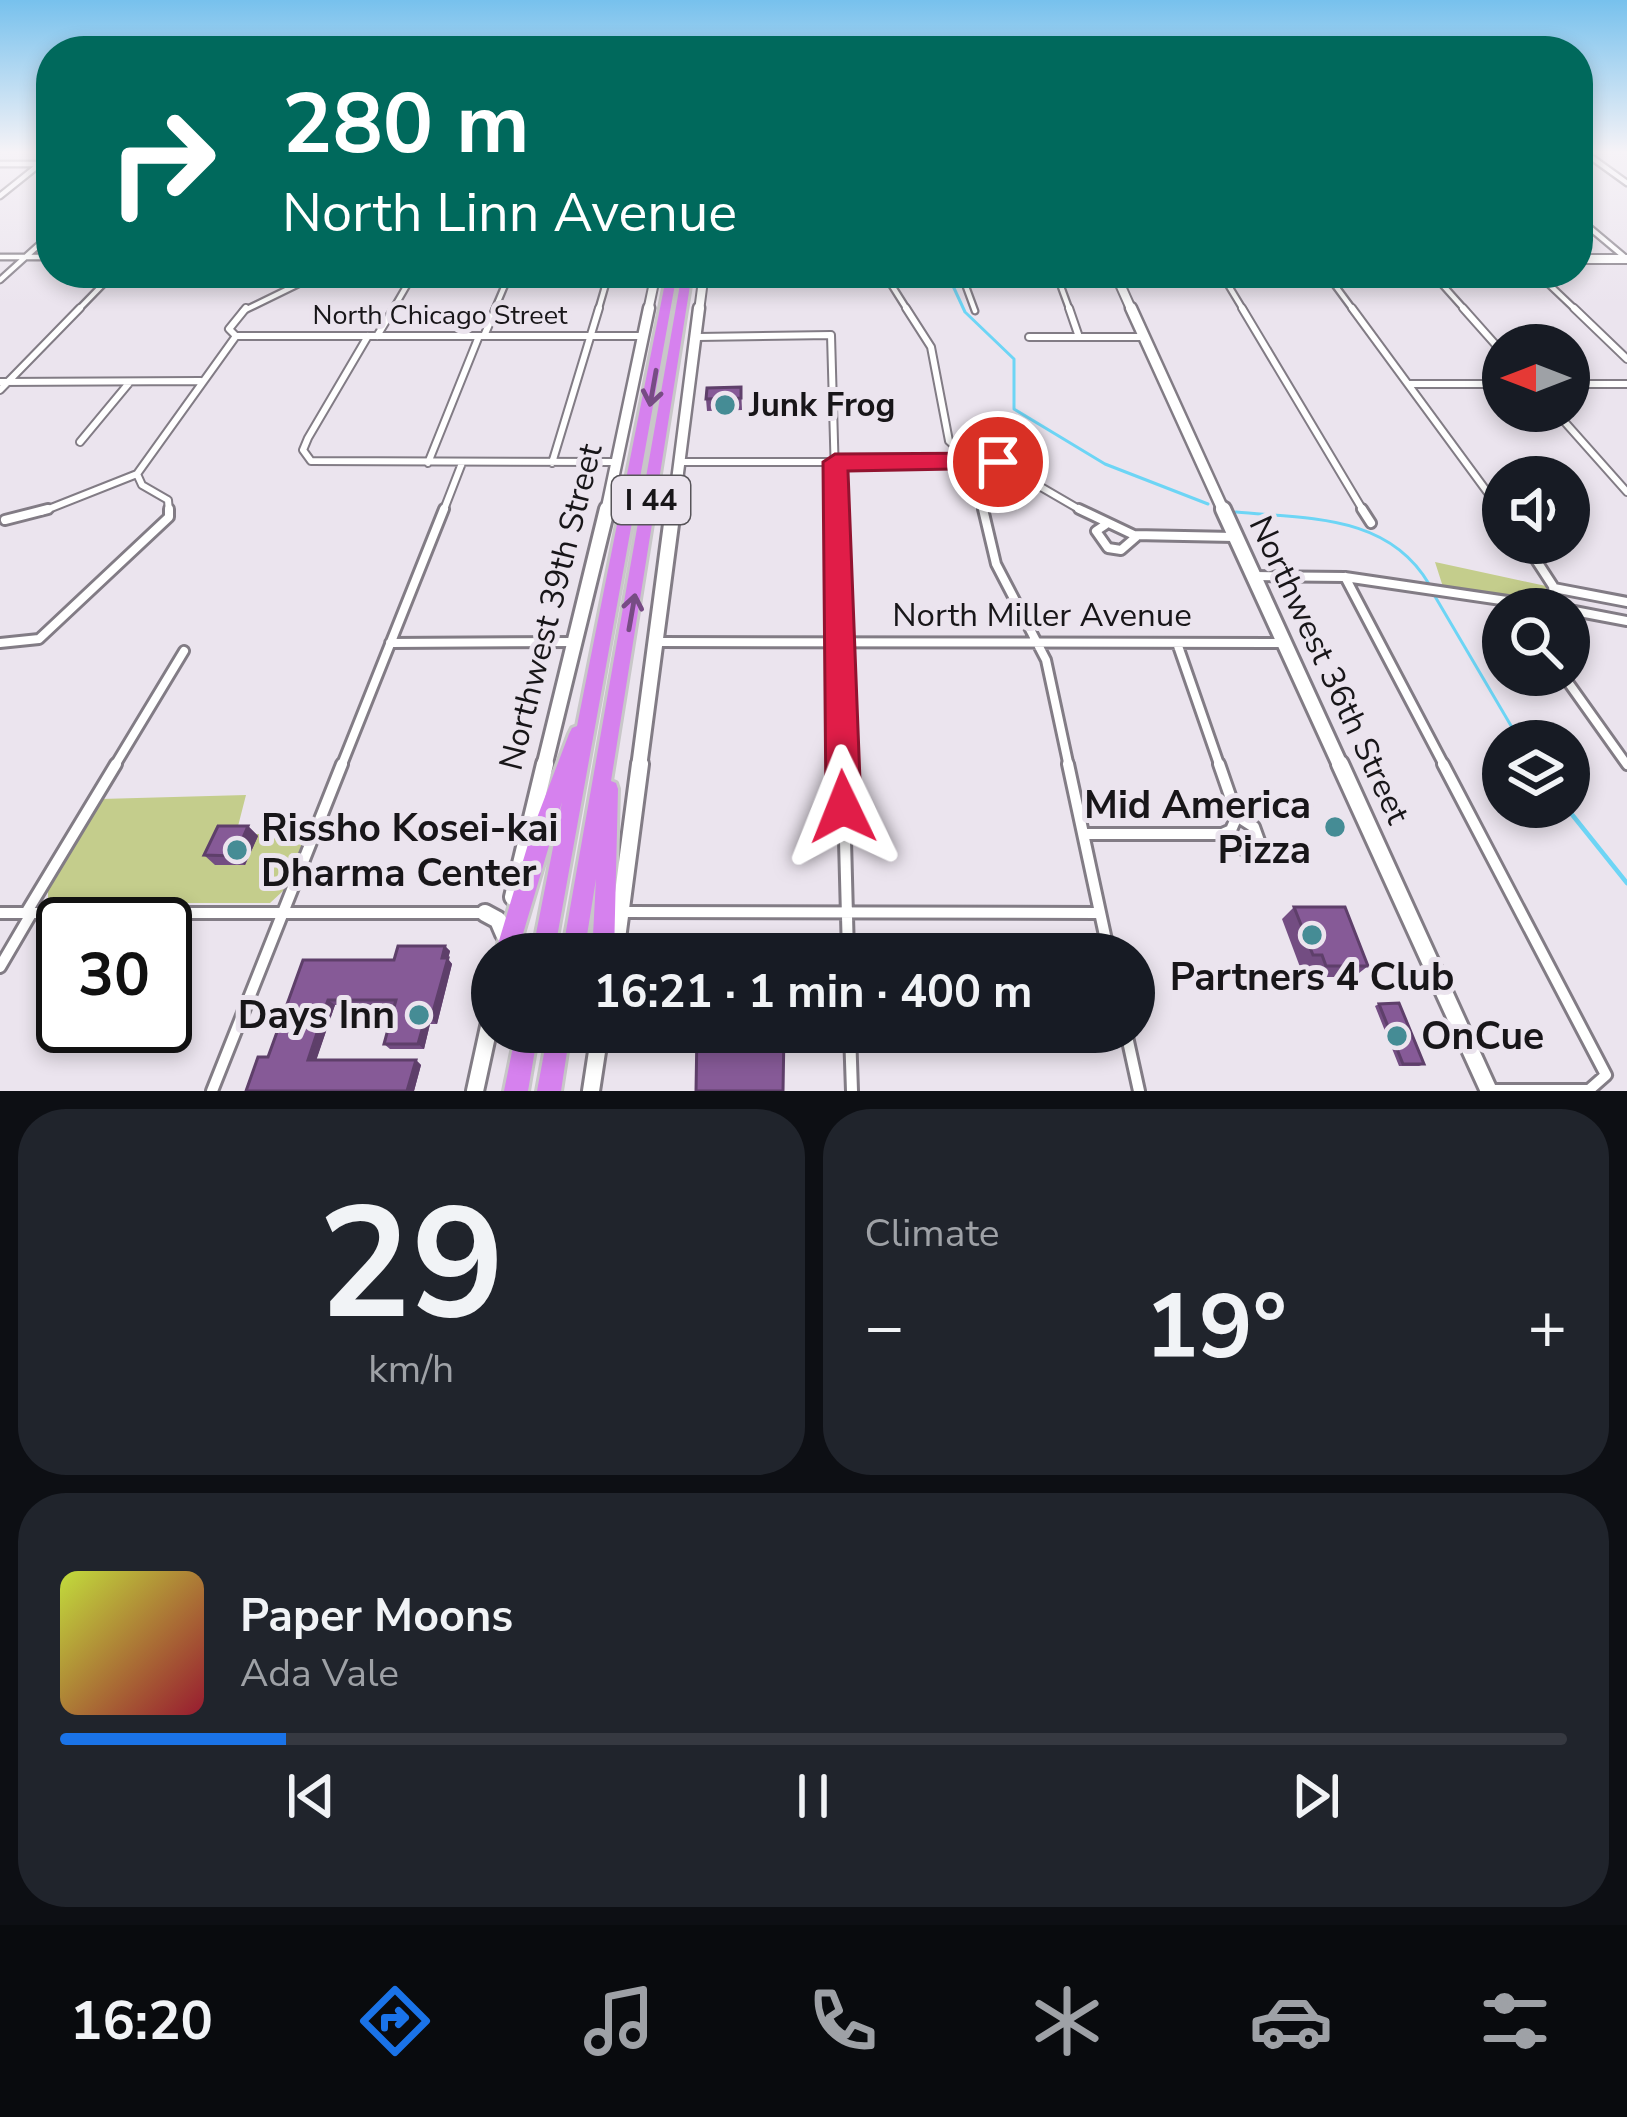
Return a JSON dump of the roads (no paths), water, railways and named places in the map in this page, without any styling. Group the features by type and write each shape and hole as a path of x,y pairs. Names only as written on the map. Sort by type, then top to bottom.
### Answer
{"highway":[{"name":"I 44","path":"547,933 669,288"},
{"name":"I 44","path":"576,933 685,288"},
{"path":"509,933 593,692"},
{"path":"604,933 612,728"},
{"path":"516,1091 523,1053"},
{"path":"549,1091 555,1053"}],"main road":[{"path":"1593,259 1627,259"},
{"name":"Northwest 39th Street","path":"508,933 618,462 653,288"},
{"path":"618,933 703,288"},
{"name":"Northwest 36th Street","path":"1122,288 1488,1090"},
{"path":"485,913 498,920 501,933"},
{"path":"475,1091 483,1053"},
{"path":"591,1091 597,1053"}],"street":[{"path":"1593,231 1627,259"},
{"path":"0,280 36,248"},
{"path":"0,257 36,257"},
{"path":"3,385 99,288"},
{"path":"5,520 27,517 137,474 236,336 229,329 248,306 288,288"},
{"path":"404,288 308,438 303,450 311,460 618,462"},
{"path":"428,463 503,288"},
{"path":"553,463 605,288"},
{"path":"894,288 931,347 949,441 972,461 996,564 1046,660 1104,933"},
{"path":"967,288 975,311"},
{"path":"1061,288 1079,337"},
{"path":"1230,288 1371,523"},
{"path":"1337,288 1482,484"},
{"path":"1445,288 1482,329"},
{"path":"1554,288 1627,359"},
{"name":"North Chicago Street","path":"236,336 644,335"},
{"path":"698,337 832,335 847,933"},
{"path":"1028,337 1144,337"},
{"path":"3,385 202,381"},
{"path":"80,442 130,382"},
{"path":"1408,383 1482,384"},
{"path":"1590,384 1627,384"},
{"path":"1574,432 1627,492"},
{"path":"682,462 972,461 1030,472 1105,525 1136,537 1235,537"},
{"path":"212,1091 462,463"},
{"path":"0,644 39,639 169,517 168,500 142,485 137,474"},
{"path":"1105,525 1096,531 1108,548 1121,550 1136,537"},
{"path":"1539,564 1554,588"},
{"path":"1253,576 1345,577 1482,598"},
{"path":"1345,577 1606,1075 1589,1090 1488,1090"},
{"path":"1590,595 1627,602"},
{"path":"1590,614 1627,621"},
{"path":"390,643 576,642"},
{"name":"North Miller Avenue","path":"657,642 1283,643"},
{"path":"1177,643 1237,816 1254,827 1256,846 1243,849 1222,834"},
{"path":"0,967 184,651"},
{"path":"1578,696 1627,765"},
{"path":"1084,834 1222,834 1231,830 1237,816"},
{"path":"622,912 1100,913"},
{"path":"0,913 485,913"},
{"path":"850,1053 851,1091"},
{"path":"1131,1053 1139,1091"}],"waterway":[{"path":"954,288 965,312 1014,359 1014,409 1105,464 1208,504"},
{"path":"1236,512 1318,519 1369,532 1412,561 1429,584"},
{"path":"1433,593 1508,720"},
{"path":"1583,828 1627,883"}],"place":[{"name":"Junk Frog","path":"725,405"},
{"name":"Mid America Pizza","path":"1335,827"},
{"name":"Rissho Kosei-kai Dharma Center","path":"237,850"},
{"name":"Partners 4 Club","path":"1312,935"},
{"name":"Days Inn","path":"419,1015"},
{"name":"OnCue","path":"1397,1036"}]}
